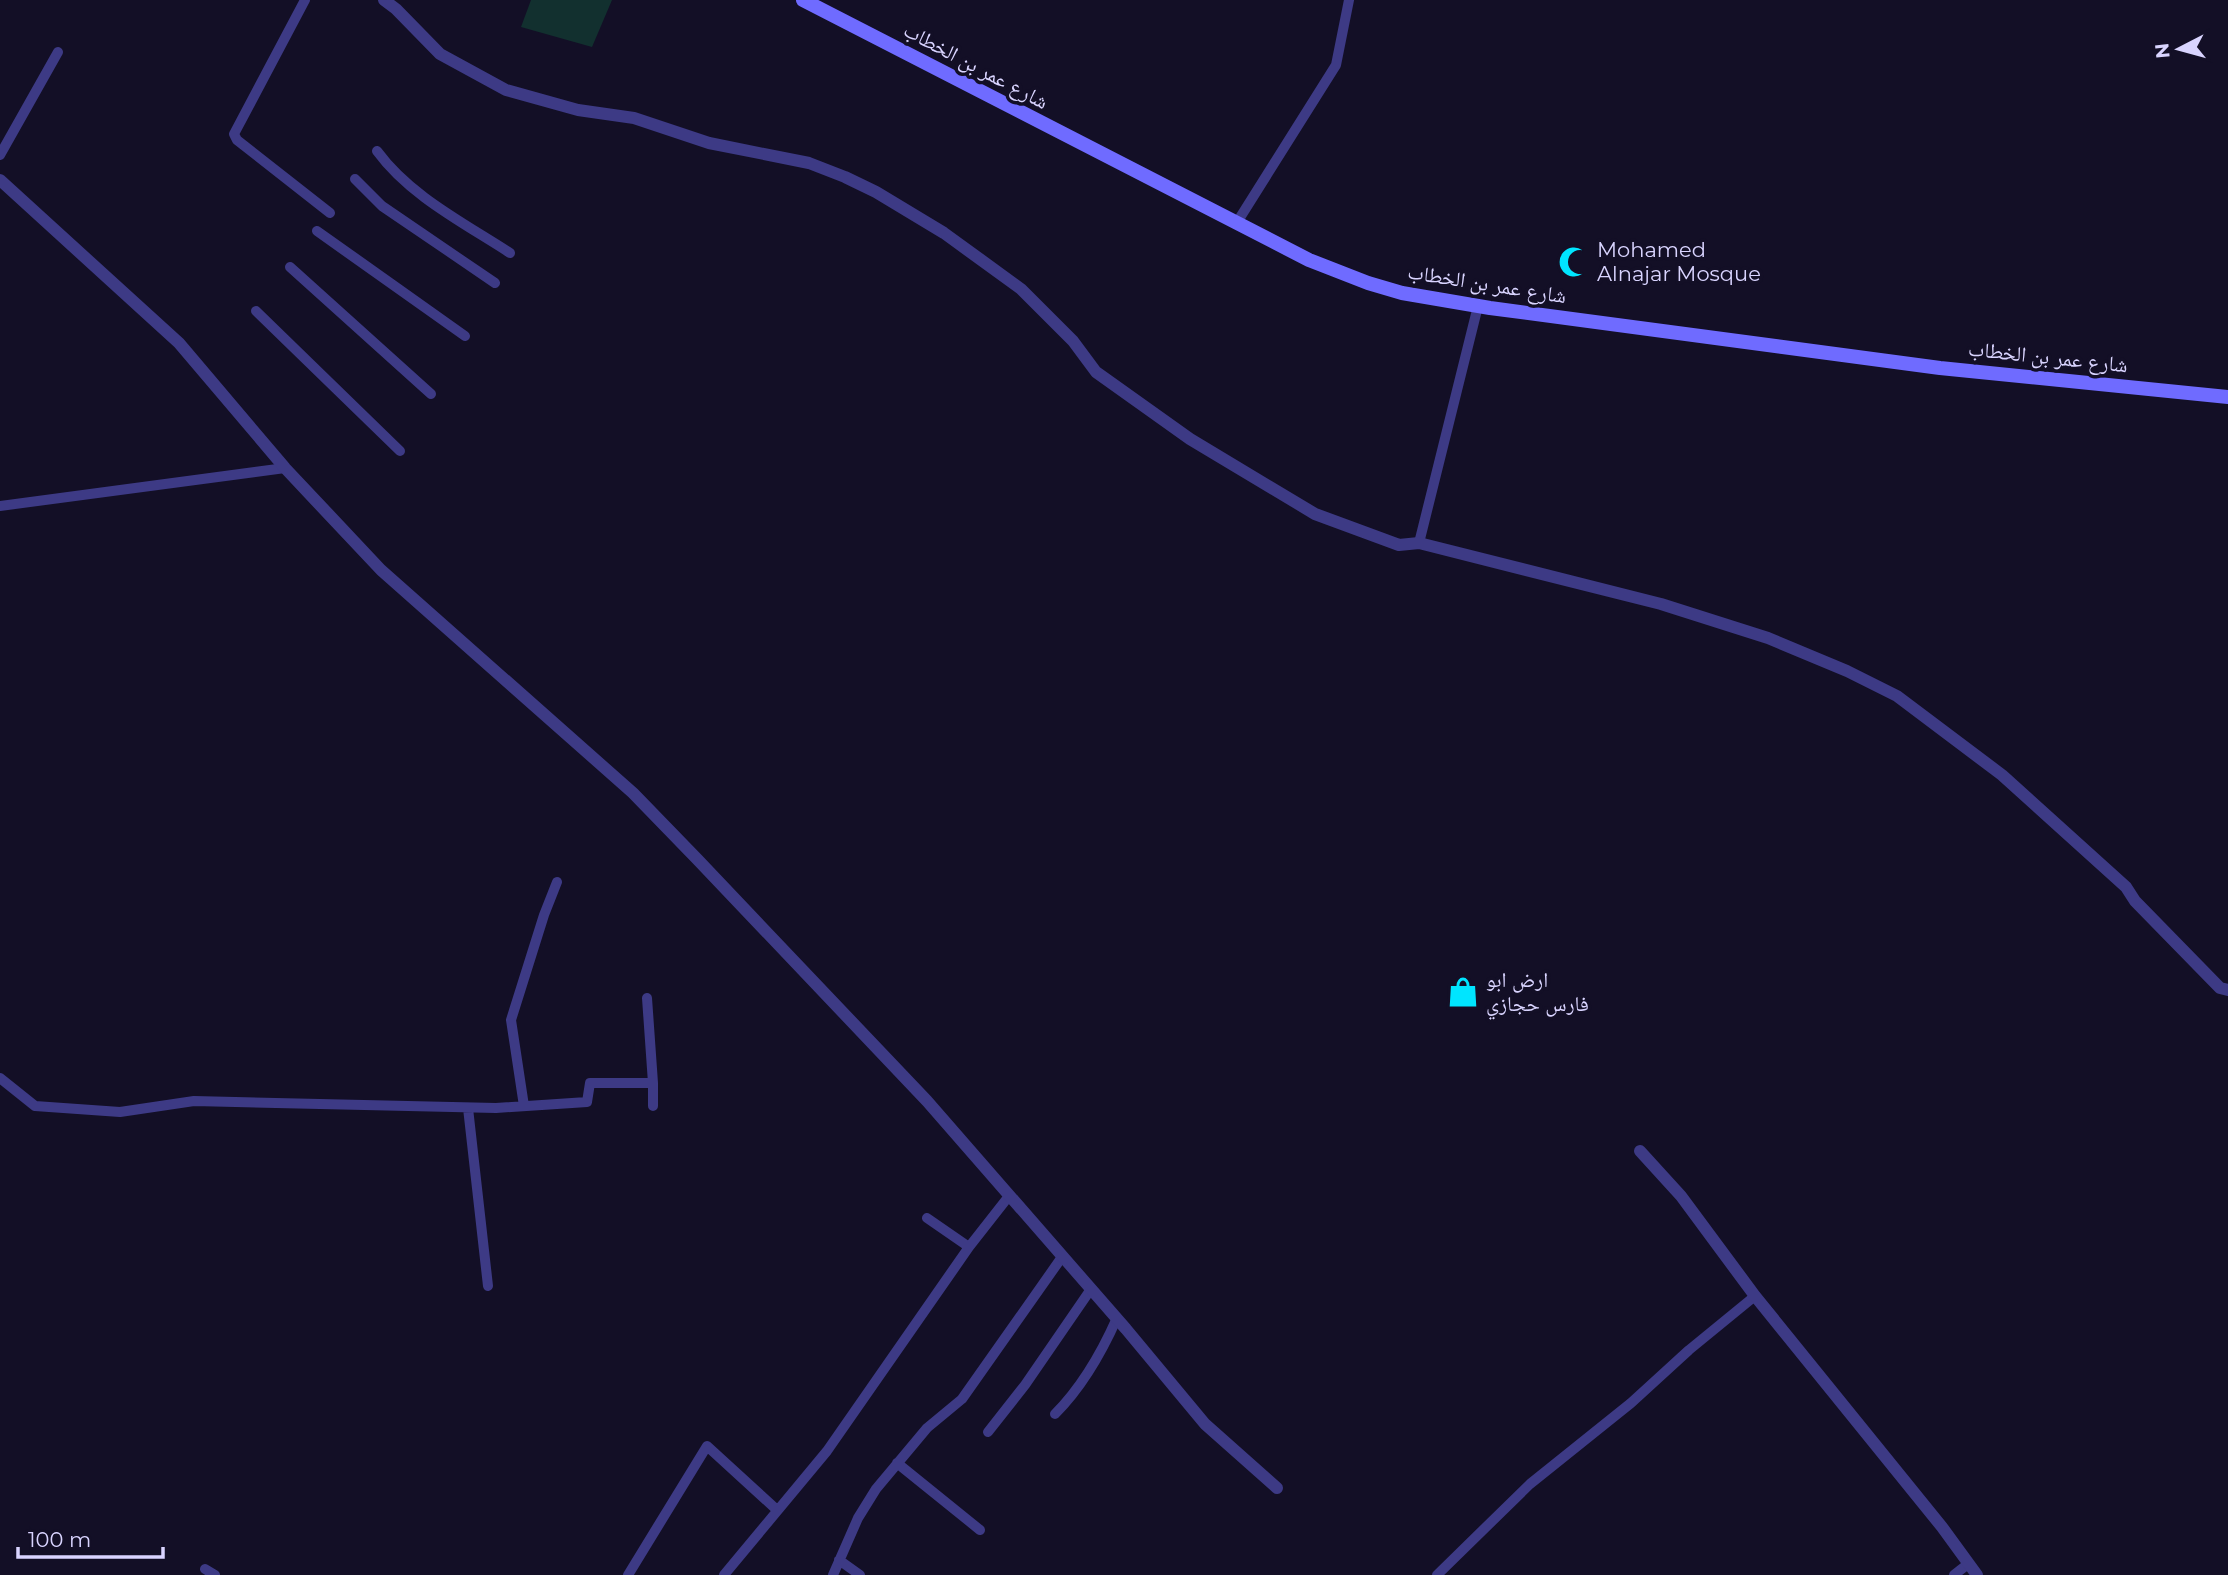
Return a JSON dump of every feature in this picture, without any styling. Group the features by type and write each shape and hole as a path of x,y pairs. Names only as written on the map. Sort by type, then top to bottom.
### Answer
{"main road":[{"name":"شارع عمر بن الخطاب","path":"803,0 1309,260 1402,293 1478,306 1940,368 2228,397"}],"street":[{"path":"305,0 234,134 237,140 330,212"},
{"path":"384,0 440,54 506,90 578,110 634,118 709,143 809,163 876,192 944,233 1021,289 1073,341 1096,372 1190,439 1315,514 1399,545 1419,542 1661,604 1768,638 1898,696 1990,765 2060,827 2126,887 2135,901 2220,988 2228,990"},
{"path":"1236,224 1336,65 1349,0"},
{"path":"0,155 58,52"},
{"path":"377,151 391,170 415,190 510,253"},
{"path":"355,179 382,206 495,283"},
{"path":"0,180 179,343 285,468 381,570 633,793 917,1091 1117,1318 1205,1424 1277,1488"},
{"path":"317,232 465,337"},
{"path":"290,267 431,394"},
{"path":"1419,542 1478,306"},
{"path":"256,311 400,451"},
{"path":"0,506 285,468"},
{"path":"524,1105 511,1020 544,915 558,882"},
{"path":"647,998 653,1106"},
{"path":"0,1078 35,1106 120,1112 194,1101 468,1108 587,1102 590,1083 653,1083"},
{"path":"468,1108 488,1286"},
{"path":"1640,1151 1681,1196 1755,1296 1942,1527 1977,1575"},
{"path":"724,1575 827,1451 969,1247 1009,1196"},
{"path":"927,1218 969,1247"},
{"path":"833,1575 858,1518 876,1489 927,1428 962,1399 1062,1257"},
{"path":"988,1432 1025,1385 1091,1289"},
{"path":"1437,1575 1530,1484 1631,1403 1689,1350 1755,1296"},
{"path":"1055,1414 1073,1396 1105,1346 1117,1318"},
{"path":"628,1575 707,1446 777,1510"},
{"path":"897,1462 980,1530"},
{"path":"839,1560 860,1575"},
{"path":"1954,1575 1968,1564"}],"green space":[{"path":"531,0 612,0 592,47 521,27"}],"place":[{"name":"Mohamed Alnajar Mosque","path":"1574,262"},
{"name":"ارض ابو فارس حجازي","path":"1463,992"}]}
